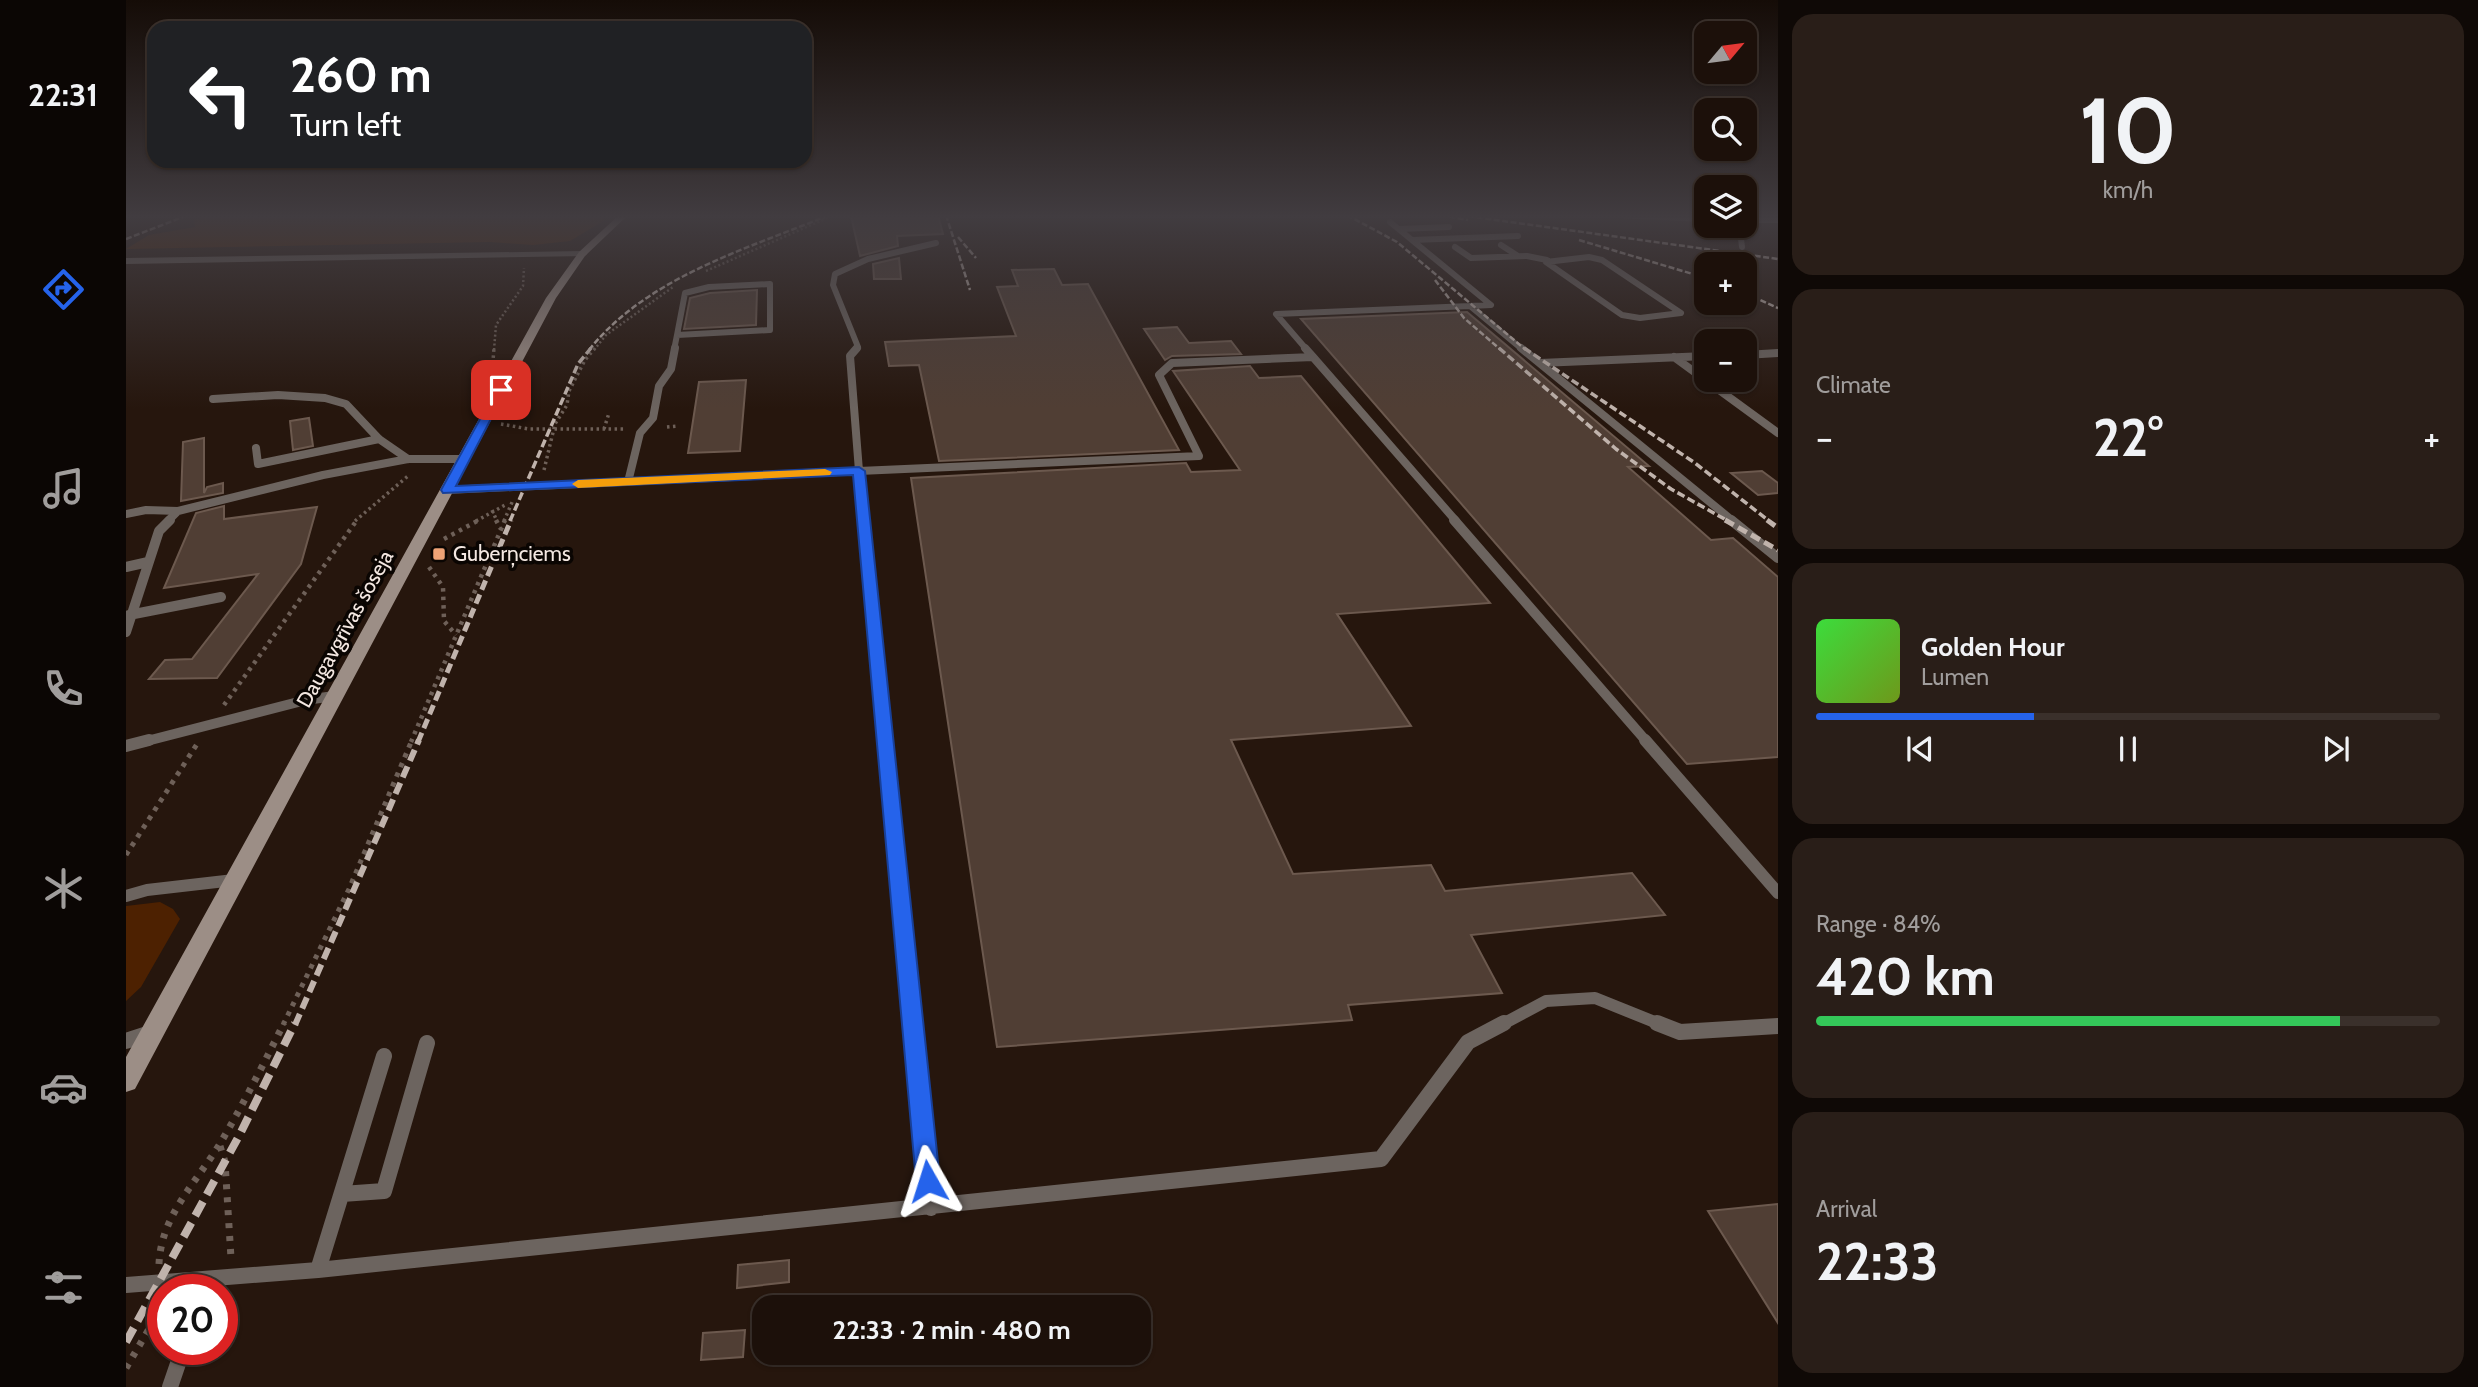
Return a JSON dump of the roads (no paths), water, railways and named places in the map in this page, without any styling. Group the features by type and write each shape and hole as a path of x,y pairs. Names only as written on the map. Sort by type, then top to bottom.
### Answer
{"main road":[{"name":"Daugavgrīvas šoseja","path":"126,1081 551,298 564,280"}],"lane":[{"path":"834,280 833,285 858,347 850,356 859,471 931,1208"},
{"path":"1460,280 1491,305 1276,314 1778,893"},
{"path":"1574,280 1634,323"},
{"path":"1622,315 1640,318 1681,313 1630,280"},
{"path":"628,482 640,433 653,418 659,386 671,369 677,335 685,293 709,287 770,284 770,330 677,335"},
{"path":"1469,306 1778,558"},
{"path":"1757,354 1778,353"},
{"path":"1540,363 1694,356"},
{"path":"447,490 1199,456 1159,376 1172,363 1313,357"},
{"path":"1674,357 1778,433"},
{"path":"213,398 253,395 325,398 346,404 379,439 408,459"},
{"path":"256,448 258,464 379,439"},
{"path":"126,514 146,510 178,511 297,481 408,459 464,459"},
{"path":"126,632 129,615 159,531 178,511"},
{"path":"126,567 148,562"},
{"path":"129,615 221,597"},
{"path":"126,746 306,700 334,696"},
{"path":"126,896 147,890 234,880"},
{"path":"238,1278 931,1208 1381,1159 1468,1042 1546,1002 1595,998 1679,1032 1778,1026"},
{"path":"126,1041 152,1032"},
{"path":"342,1194 384,1191 427,1043"},
{"path":"318,1270 384,1056"},
{"path":"126,1285 147,1284"},
{"path":"170,1387 178,1365"}],"railway":[{"path":"589,350 639,303 677,280"},
{"path":"967,280 970,290"},
{"path":"1435,280 1464,318 1501,350"},
{"path":"1442,280 1526,350"},
{"path":"1757,298 1778,308"},
{"path":"510,521 578,364 591,348"},
{"path":"1499,348 1616,449 1671,489 1728,521"},
{"path":"1524,348 1695,463 1769,521"},
{"path":"418,742 511,520"},
{"path":"1725,520 1778,550"},
{"path":"1767,520 1778,528"},
{"path":"295,1025 419,740"},
{"path":"126,1342 240,1134 295,1023"}],"place":[{"name":"Guberņciems","path":"439,554"}]}
